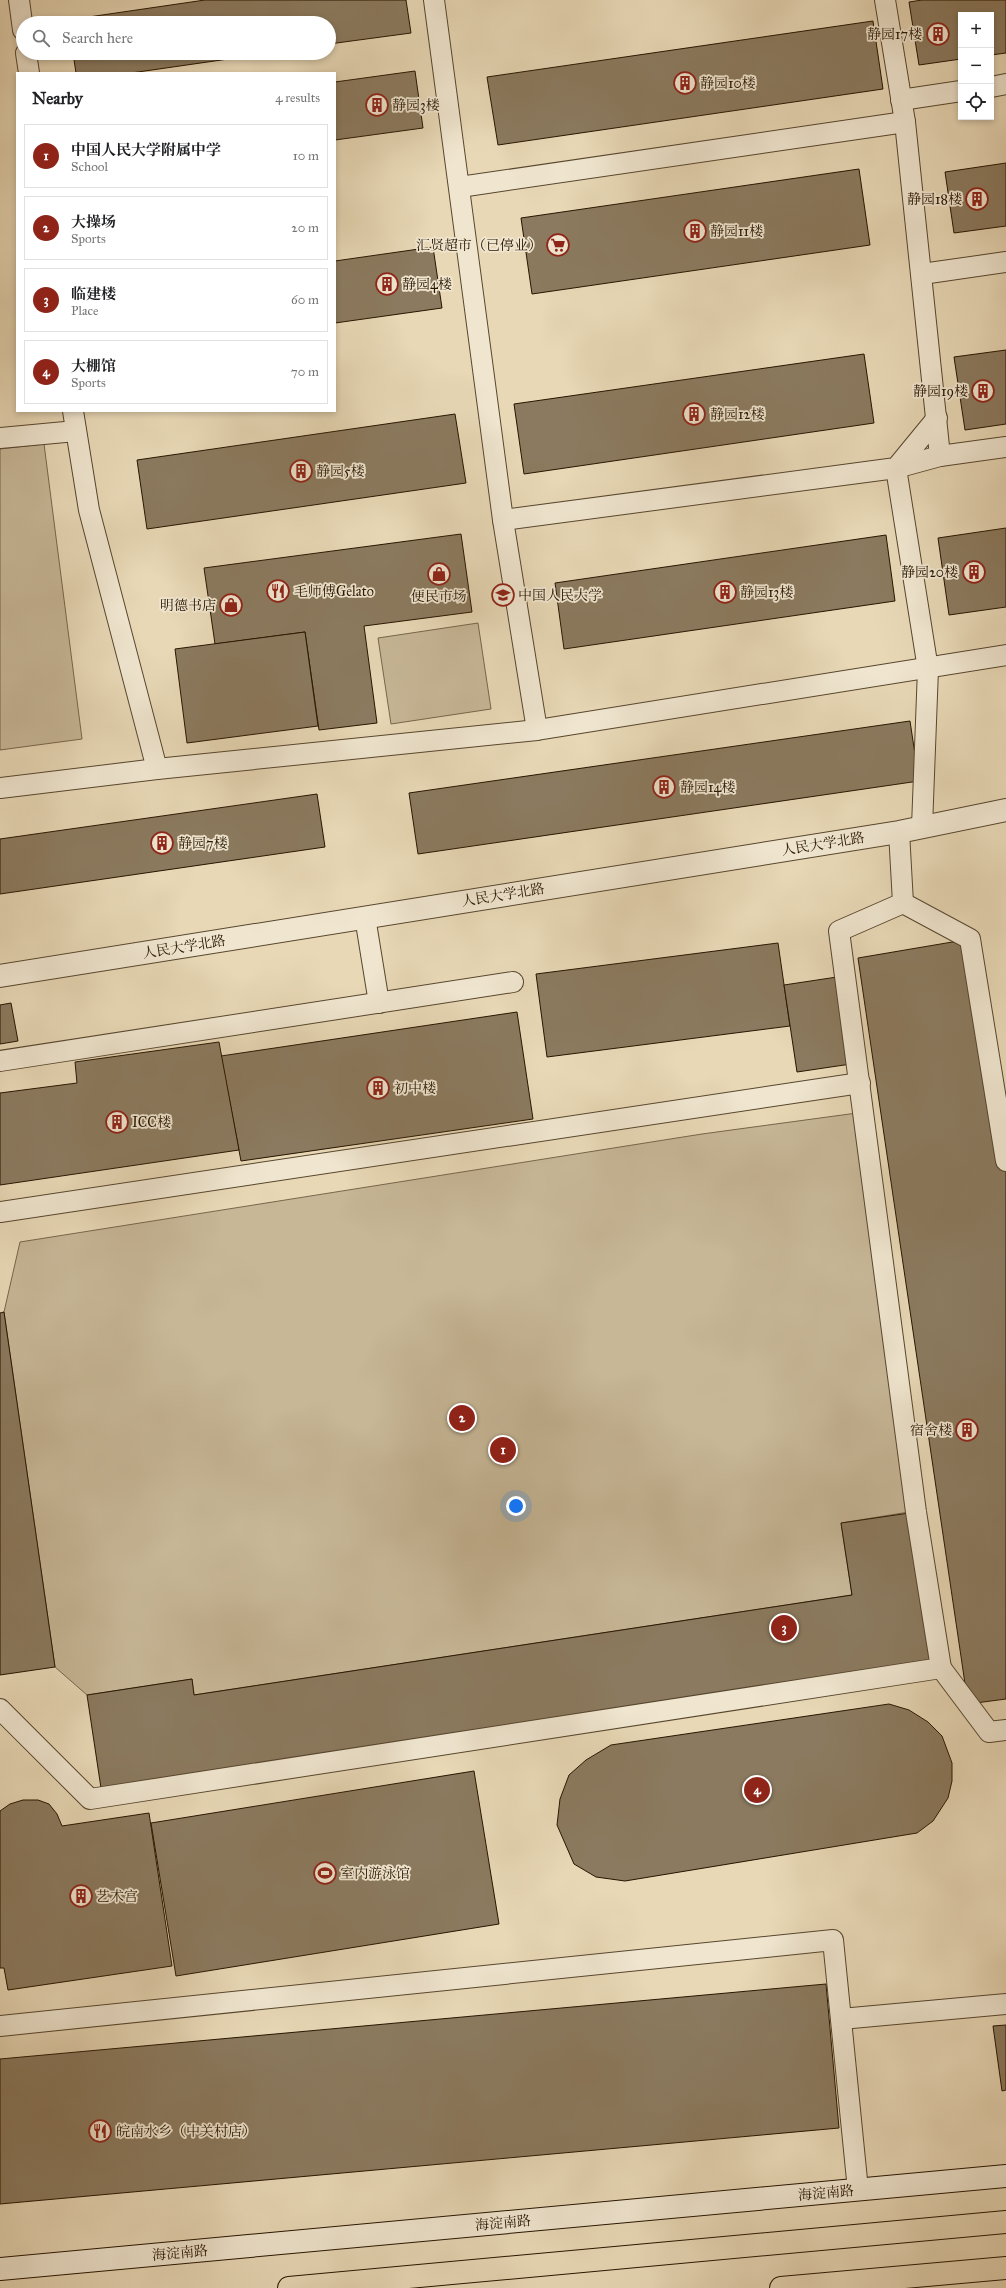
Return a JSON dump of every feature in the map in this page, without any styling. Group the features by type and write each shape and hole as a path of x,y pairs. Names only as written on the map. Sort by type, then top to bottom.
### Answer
{"main road":[{"path":"289,2288 1006,2222"},
{"path":"781,2288 1006,2268"}],"street":[{"name":"人民大学北路","path":"0,976 899,832 1006,810"},
{"name":"海淀南路","path":"0,2269 1006,2176"}],"lane":[{"path":"19,0 21,16"},
{"path":"434,0 503,520 537,730"},
{"path":"885,0 905,122 940,456"},
{"path":"27,60 29,72"},
{"path":"994,86 1006,84"},
{"path":"901,100 958,91"},
{"path":"460,187 905,122"},
{"path":"922,274 1006,262"},
{"path":"73,412 89,510 157,769"},
{"path":"922,827 928,669 896,468 937,418"},
{"path":"0,438 76,430"},
{"path":"503,520 896,468 940,456 1006,447"},
{"path":"0,788 157,769 537,730 928,669 1006,655"},
{"path":"899,832 903,903"},
{"path":"903,903 839,932 916,1512 942,1668 988,1732 1006,1730"},
{"path":"903,903 970,938 1006,1161"},
{"path":"366,918 379,1003"},
{"path":"0,1061 513,982"},
{"path":"0,1212 860,1083"},
{"path":"0,1709 90,1799 942,1668"},
{"path":"0,2026 834,1940 858,2190"},
{"path":"841,2019 1006,2004"}],"shaded area":[{"path":"44,444 82,739 0,750 0,449"},
{"path":"478,623 491,709 391,724 378,638"},
{"path":"857,1113 915,1511 841,1523 852,1595 194,1695 192,1679 87,1695 55,1667 4,1312 20,1242 702,1134"}],"building":[{"path":"205,0 406,0 411,33 336,43 336,16 95,16"},
{"name":"静园17楼","path":"922,0 1006,0 1006,53 994,55 994,12 958,12 958,59 919,65 909,2"},
{"name":"静园10楼","path":"873,21 883,89 498,145 487,77"},
{"path":"74,60 221,60 138,72 76,72"},
{"name":"静园3楼","path":"415,71 423,128 336,140 336,82"},
{"name":"静园18楼","path":"1006,163 1006,226 954,233 945,172"},
{"name":"静园11楼","path":"859,169 870,245 532,294 521,218"},
{"name":"静园4楼","path":"433,247 442,308 336,323 336,261"},
{"name":"静园19楼","path":"1006,350 1006,424 965,430 954,357"},
{"name":"静园12楼","path":"864,354 874,423 524,474 514,404"},
{"name":"静园5楼","path":"455,414 466,483 147,529 137,460"},
{"name":"静园20楼","path":"1006,528 1006,607 949,615 938,538"},
{"path":"461,534 472,612 364,626 377,723 319,730 305,632 215,644 204,568"},
{"name":"静园13楼","path":"886,535 895,601 564,649 555,583"},
{"path":"305,632 318,726 187,743 175,649"},
{"name":"静园14楼","path":"910,721 919,781 418,854 409,793"},
{"name":"静园7楼","path":"317,794 325,847 0,894 0,839"},
{"name":"宿舍楼","path":"970,939 1006,1161 1006,1699 968,1704 858,958"},
{"path":"778,943 790,1026 547,1057 536,974"},
{"path":"837,977 851,1064 797,1072 784,985"},
{"path":"11,1003 18,1041 0,1044 0,1005"},
{"name":"初中楼","path":"517,1012 533,1119 241,1161 221,1056"},
{"name":"ICC楼","path":"219,1042 239,1150 0,1185 0,1093 77,1083 75,1062"},
{"path":"4,1312 55,1667 0,1675 0,1313"},
{"path":"916,1512 939,1661 101,1788 87,1695 192,1679 194,1695 852,1595 841,1523"},
{"path":"889,1704 909,1710 928,1722 942,1736 952,1763 952,1781 948,1798 933,1821 917,1833 625,1881 596,1877 574,1864 557,1825 560,1799 569,1775 586,1760 611,1745"},
{"name":"室内游泳馆","path":"474,1771 499,1924 176,1976 151,1823"},
{"name":"艺术宫","path":"23,1800 38,1800 49,1804 57,1814 62,1826 149,1813 172,1966 8,1990 4,1968 0,1968 0,1811 10,1804"},
{"path":"826,1984 839,2128 0,2204 0,2059"},
{"path":"1006,2025 1006,2090 1002,2091 993,2026"}],"place":[{"name":"静园17楼","path":"938,34"},
{"name":"静园10楼","path":"685,83"},
{"name":"静园3楼","path":"377,105"},
{"name":"静园18楼","path":"977,199"},
{"name":"静园11楼","path":"695,231"},
{"name":"汇贤超市（已停业）","path":"558,245"},
{"name":"静园4楼","path":"387,284"},
{"name":"静园19楼","path":"983,391"},
{"name":"静园12楼","path":"694,414"},
{"name":"静园5楼","path":"301,471"},
{"name":"静园20楼","path":"974,572"},
{"name":"便民市场","path":"439,574"},
{"name":"毛师傅Gelato","path":"278,591"},
{"name":"静园13楼","path":"725,592"},
{"name":"中国人民大学","path":"503,595"},
{"name":"明德书店","path":"231,605"},
{"name":"静园14楼","path":"664,787"},
{"name":"静园7楼","path":"162,843"},
{"name":"初中楼","path":"378,1088"},
{"name":"ICC楼","path":"117,1122"},
{"name":"大操场","path":"462,1418"},
{"name":"宿舍楼","path":"967,1430"},
{"name":"中国人民大学附属中学","path":"503,1450"},
{"name":"临建楼","path":"784,1628"},
{"name":"大棚馆","path":"757,1790"},
{"name":"室内游泳馆","path":"325,1873"},
{"name":"艺术宫","path":"81,1896"},
{"name":"皖南水乡（中关村店）","path":"100,2131"}]}
